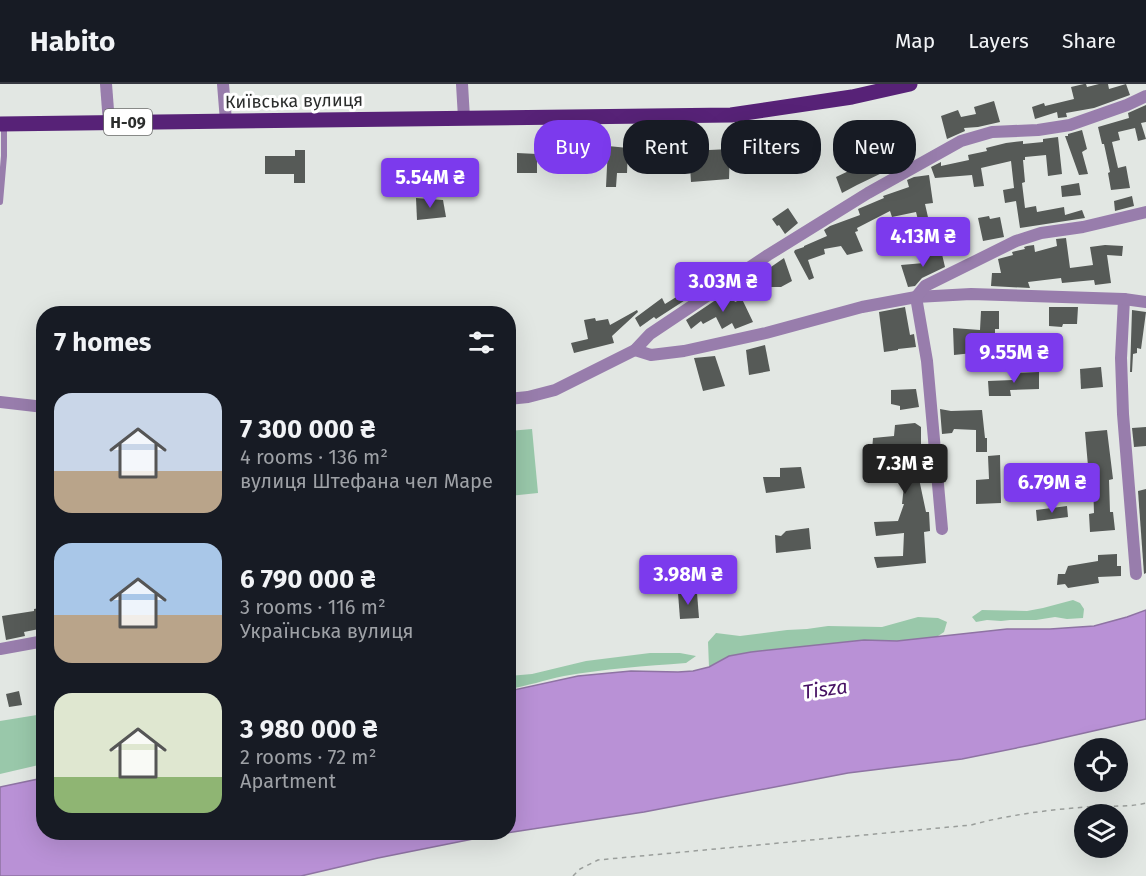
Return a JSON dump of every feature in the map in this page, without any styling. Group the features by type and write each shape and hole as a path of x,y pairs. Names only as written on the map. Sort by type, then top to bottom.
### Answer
{"main road":[{"name":"Київська вулиця","path":"2,124 731,115 852,97 910,84"}],"street":[{"path":"106,84 109,123"},
{"path":"223,84 226,121"},
{"path":"462,84 464,118"},
{"path":"516,398 555,390 635,350 650,334 768,255 868,193 961,141 992,132 1038,130 1070,125 1146,96"},
{"path":"942,529 927,362 916,297 925,286 1016,241 1041,233 1083,227 1146,212"},
{"path":"635,350 651,355 684,351 765,333 862,307 916,297 972,294 1124,299 1146,302"},
{"path":"1124,299 1121,370 1136,574"},
{"path":"0,402 36,406"},
{"path":"0,649 36,642"}],"lane":[{"path":"0,202 4,156 2,124"}],"path":[{"path":"573,876 580,869 598,860 971,825 1001,817 1146,803"}],"green space":[{"path":"532,429 538,493 516,495 516,430"},
{"path":"1073,600 1080,603 1084,609 1083,618 1055,617 976,622 972,617 982,610 1027,611"},
{"path":"918,617 938,618 947,622 944,632 935,638 897,641 864,640 751,652 729,656 709,667 708,642 716,633 740,636 828,626 882,627"},
{"path":"650,653 680,653 696,656 686,663 564,676 516,687 516,675 532,674 586,661"},
{"path":"36,715 36,766 0,774 0,721"}],"water":[{"name":"Tisza","path":"1146,610 1146,719 962,759 848,773 644,812 516,831 516,689 578,676 631,671 693,671 709,667 729,656 751,652 864,640 897,641 1007,629 1094,626"},
{"path":"36,779 36,840 468,840 301,876 0,876 0,787"}],"building":[{"path":"1086,84 1087,87 1108,84 1109,89 1126,84 1130,95 1094,108 1066,113 1067,117 1058,118 1057,112 1035,119 1032,107 1074,99 1071,87"},
{"path":"994,101 1000,122 964,128 965,131 947,139 941,116 958,110 961,117 976,114 974,107"},
{"path":"1146,105 1146,122 1141,123 1146,139 1138,141 1135,128 1118,132 1120,140 1112,142 1118,168 1126,166 1130,188 1111,190 1108,173 1110,172 1098,127 1129,118 1128,113"},
{"path":"1082,130 1087,149 1082,152 1088,174 1079,175 1065,136"},
{"path":"1058,137 1062,174 1048,176 1046,155 1025,157 1023,160 1025,182 1022,183 1025,208 1036,206 1037,212 1064,207 1065,215 1082,210 1085,218 1020,228 1016,201 1005,203 1003,190 1014,188 1011,161 981,168 984,186 974,187 972,175 935,178 931,167 941,162 941,166 969,160 968,155 987,151 986,148 1006,143 1043,142 1043,139"},
{"path":"611,146 623,148 623,173 617,173 616,187 606,187 607,174 611,174"},
{"path":"721,149 721,174 729,174 729,179 691,182 690,174 709,174 709,150"},
{"path":"295,150 305,150 305,183 294,183 294,174 265,174 265,156 295,156"},
{"path":"517,153 534,154 534,173 517,173"},
{"path":"842,174 880,174 842,193 836,177"},
{"path":"929,175 933,203 925,204 930,226 920,228 916,212 892,217 890,211 857,228 858,231 855,232 863,251 847,255 841,246 824,249 825,254 808,260 814,278 809,280 795,250 827,236 824,230 830,226 860,215 858,209 884,198 883,196 909,187 907,180"},
{"path":"1079,183 1081,195 1062,197 1061,186"},
{"path":"1132,196 1134,206 1115,211 1114,201"},
{"path":"416,198 443,200 446,217 417,220"},
{"path":"788,208 798,223 785,234 772,219"},
{"path":"989,216 990,219 1000,217 1004,237 983,241 978,218"},
{"path":"1066,238 1070,268 1093,265 1090,247 1123,246 1122,256 1107,255 1111,283 1095,285 1094,280 1062,283 1061,278 1028,282 1030,288 991,286 992,273 1001,273 998,259 1013,255 1012,252 1025,249 1024,247 1027,246 1034,245 1035,252 1057,246 1056,239"},
{"path":"941,250 945,267 922,278 915,286 908,287 901,265 924,263 922,254"},
{"path":"784,258 792,281 781,287 767,287 758,272 767,267 768,269"},
{"path":"689,289 693,295 640,327 635,318 662,298 665,304"},
{"path":"729,291 735,302 742,299 753,322 735,329 732,323 722,329 716,317 703,324 701,321 691,329 686,320"},
{"path":"905,307 910,335 914,334 916,347 884,352 879,312"},
{"path":"1049,307 1078,307 1077,324 1063,324 1062,327 1049,326"},
{"path":"637,310 638,312 612,336 614,343 574,353 571,343 588,339 584,320 608,319 610,325"},
{"path":"1132,310 1146,312 1141,349 1137,348 1137,353 1133,354 1132,372 1130,372"},
{"path":"981,311 999,311 999,329 995,329 995,334 992,334 991,359 982,358 982,352 954,355 953,328 980,330"},
{"path":"765,345 770,371 749,375 746,350"},
{"path":"715,356 725,386 703,391 694,358"},
{"path":"1101,367 1103,387 1081,389 1080,369"},
{"path":"1039,372 1039,389 1010,390 1011,396 989,396 988,381 1013,380 1013,373"},
{"path":"916,389 919,407 900,410 900,406 891,404 891,390"},
{"path":"940,409 982,410 987,452 976,452 976,430 954,429 952,433 942,434"},
{"path":"915,423 921,427 921,444 919,444 924,473 918,474 926,512 929,512 930,531 924,532 926,563 877,568 874,557 903,556 904,533 876,536 874,522 898,521 904,504 902,504 905,476 875,478 878,466 889,464 891,449 872,451 873,438 894,436 895,425"},
{"path":"1146,427 1146,446 1134,447 1132,428"},
{"path":"1107,430 1113,479 1109,480 1110,512 1113,512 1115,530 1090,532 1089,514 1094,513 1093,482 1088,483 1085,432"},
{"path":"1000,455 1001,503 976,504 976,480 989,479 988,456"},
{"path":"801,467 805,488 766,493 763,477 780,477 780,468"},
{"path":"1146,489 1146,573 1144,574 1138,491"},
{"path":"1067,506 1068,517 1037,521 1036,510"},
{"path":"809,528 811,549 776,553 775,535 781,536 786,531"},
{"path":"1117,554 1117,566 1121,566 1121,576 1098,577 1099,583 1068,588 1065,584 1057,585 1058,574 1065,574 1068,566 1098,561 1098,555"},
{"path":"678,593 697,593 699,618 680,619"},
{"path":"36,609 36,630 24,632 25,636 6,640 2,616 34,611"},
{"path":"19,691 22,705 9,707 6,694"}]}
